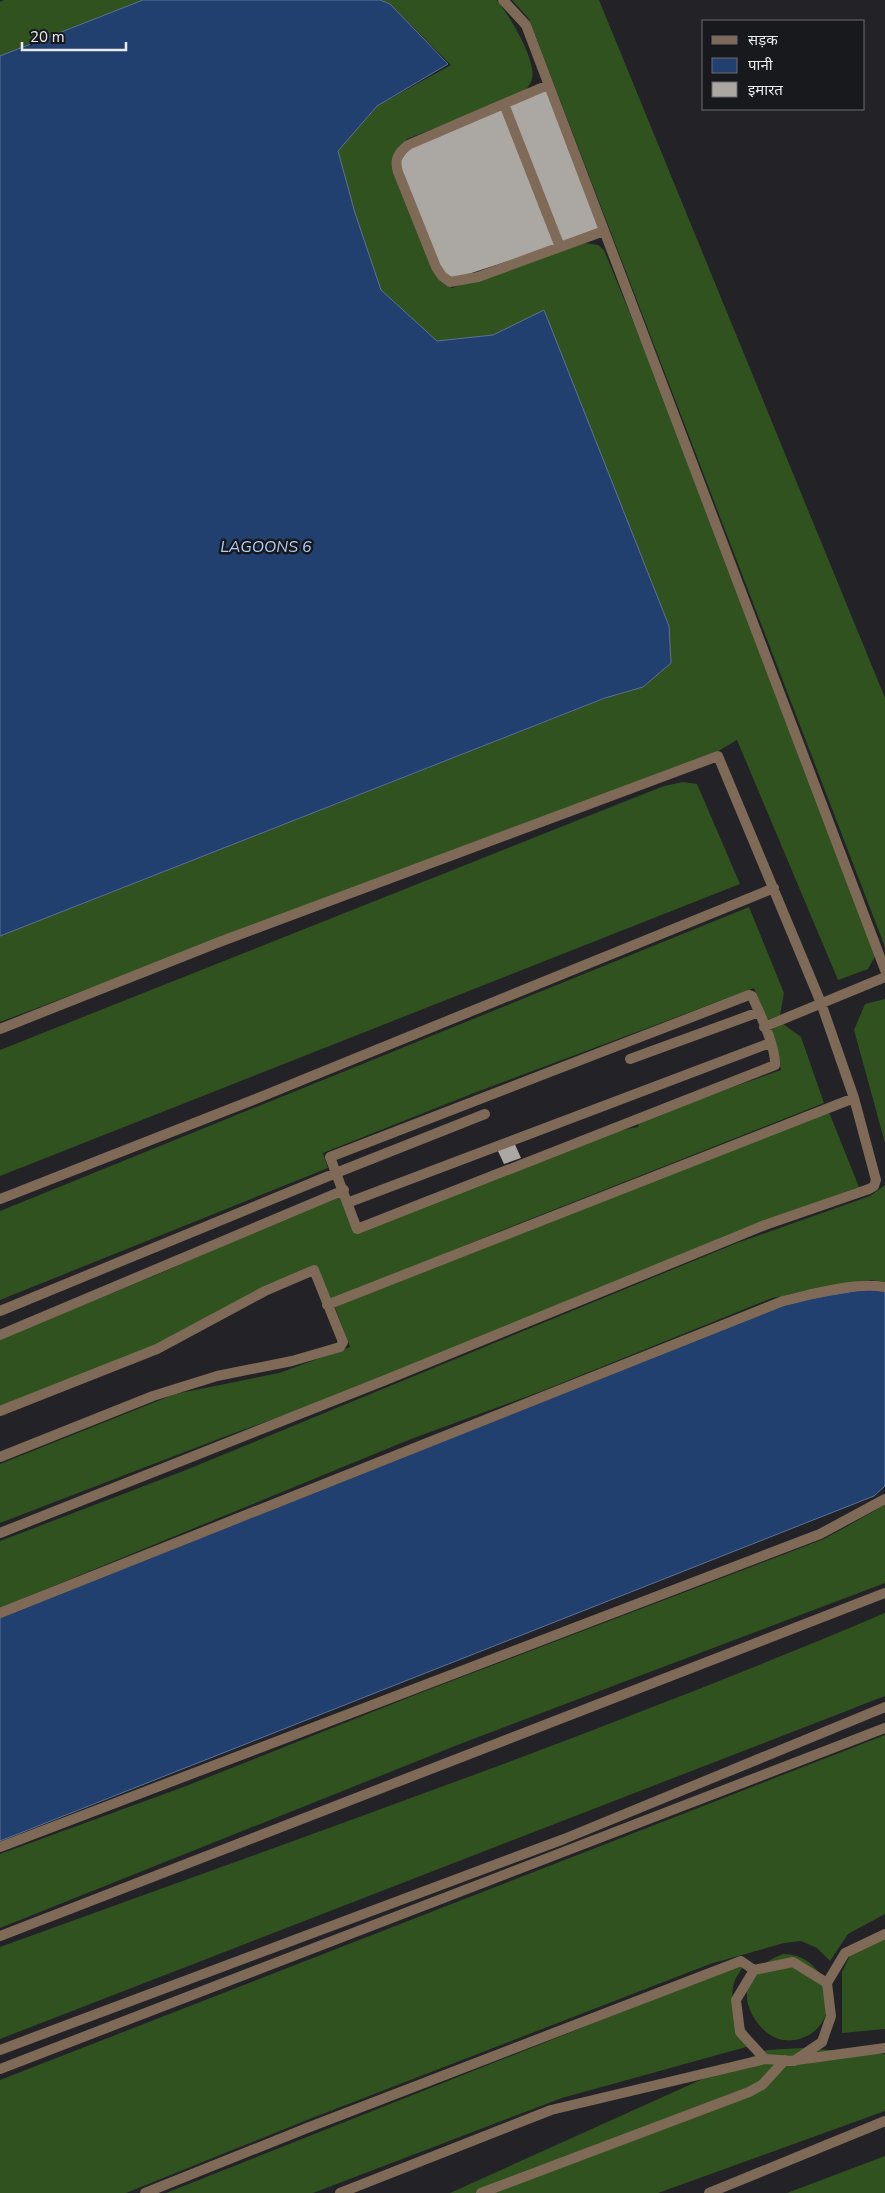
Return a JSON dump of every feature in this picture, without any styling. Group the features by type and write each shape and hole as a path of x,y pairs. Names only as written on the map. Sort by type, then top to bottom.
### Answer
{"street":[{"path":"503,0 526,25 885,970"},
{"path":"548,85 408,144 400,151 395,164 436,267 442,276 450,282 466,281 604,231"},
{"path":"504,104 560,247"},
{"path":"0,1029 222,941 718,756 821,1003 854,1098 876,1180 874,1186 869,1189 765,1225 367,1388 0,1533"},
{"path":"0,1199 253,1100 774,888"},
{"path":"764,1027 885,977"},
{"path":"749,995 752,996 764,1027 776,1062 773,1066 357,1229 344,1190 330,1157 749,995"},
{"path":"630,1059 759,1012"},
{"path":"347,1202 770,1043"},
{"path":"327,1305 854,1098"},
{"path":"0,1311 485,1114"},
{"path":"0,1335 344,1190"},
{"path":"0,1412 157,1349 265,1292 313,1271 343,1342 340,1347 292,1360 217,1376 154,1396 0,1457"},
{"path":"0,1613 783,1301 827,1290 876,1285 885,1287"},
{"path":"0,1847 820,1534 885,1499"},
{"path":"0,1936 885,1593"},
{"path":"0,2050 564,1839 885,1707"},
{"path":"0,2069 885,1728"},
{"path":"481,2193 749,2092 762,2085 790,2060 822,2042 831,2016 827,1983 845,1953 885,1934"},
{"path":"145,2193 306,2128 741,1961 754,1970 793,1962 827,1983"},
{"path":"754,1970 736,2000 740,2032 765,2059"},
{"path":"340,2193 551,2110 765,2059 790,2060 885,2048"},
{"path":"709,2193 885,2121"}],"green space":[{"path":"4,0 143,0 0,56 0,2"},
{"path":"380,0 497,0 526,49 532,71 532,79 524,93 407,139 393,155 443,281 452,288 585,243 598,245 604,250 644,348 877,953 868,969 838,980 737,740 720,750 0,1022 0,936 606,698 643,687 670,663 669,626 544,311 493,335 437,341 381,290 355,213 338,151 377,106 451,65 390,4"},
{"path":"512,0 599,0 883,693 885,699 885,947 529,19"},
{"path":"683,782 697,784 740,884 0,1176 0,1050 664,786"},
{"path":"749,907 784,993 780,1015 767,1020 754,988 474,1093 323,1153 328,1168 0,1300 0,1211"},
{"path":"885,999 885,1143 854,1030 865,1004"},
{"path":"783,1024 801,1037 824,1103 500,1231 329,1302 317,1270 156,1345 0,1406 0,1339 161,1273 342,1194 356,1233 612,1132 638,1127 639,1121 781,1070 771,1030"},
{"path":"829,1112 859,1187 737,1231 382,1380 229,1435 0,1523 0,1464 175,1394 279,1373 350,1347 335,1307"},
{"path":"885,1185 885,1282 871,1280 772,1298 542,1391 411,1439 0,1608 0,1541 186,1470 737,1243 870,1196"},
{"path":"885,1505 885,1583 460,1744 0,1928 0,1854 186,1786 415,1695 824,1539"},
{"path":"885,1613 885,1696 0,2039 0,1947 445,1786 666,1702"},
{"path":"885,1735 885,1914 848,1934 830,1961 817,1948 801,1941 784,1943 710,1964 307,2120 126,2193 0,2193 0,2080"},
{"path":"885,1931 885,2029 842,2033 842,1972 856,1943"},
{"path":"783,1954 800,1957 813,1966 822,1979 827,1993 827,2008 822,2022 811,2033 795,2040 780,2039 768,2034 753,2016 748,2005 747,1994 749,1984 754,1975 761,1967"},
{"path":"745,1963 735,1980 733,1989 734,2006 741,2022 757,2044 562,2098 313,2193 166,2193"},
{"path":"801,2048 885,2054 885,2111 658,2193 450,2193 767,2050"},
{"path":"885,2156 885,2193 787,2193"}],"water":[{"name":"LAGOONS 6","path":"143,0 380,0 390,4 448,64 377,106 338,151 355,213 381,290 437,341 493,335 544,310 669,626 671,663 643,687 605,698 0,936 0,56"},
{"path":"867,1289 885,1291 885,1486 874,1496 0,1841 0,1617 784,1303"}],"building":[{"path":"547,86 602,229 562,244 505,104"},
{"path":"502,108 558,245 453,279 442,273 399,163 411,146"},
{"path":"513,1140 521,1158 504,1164 496,1147"}]}
